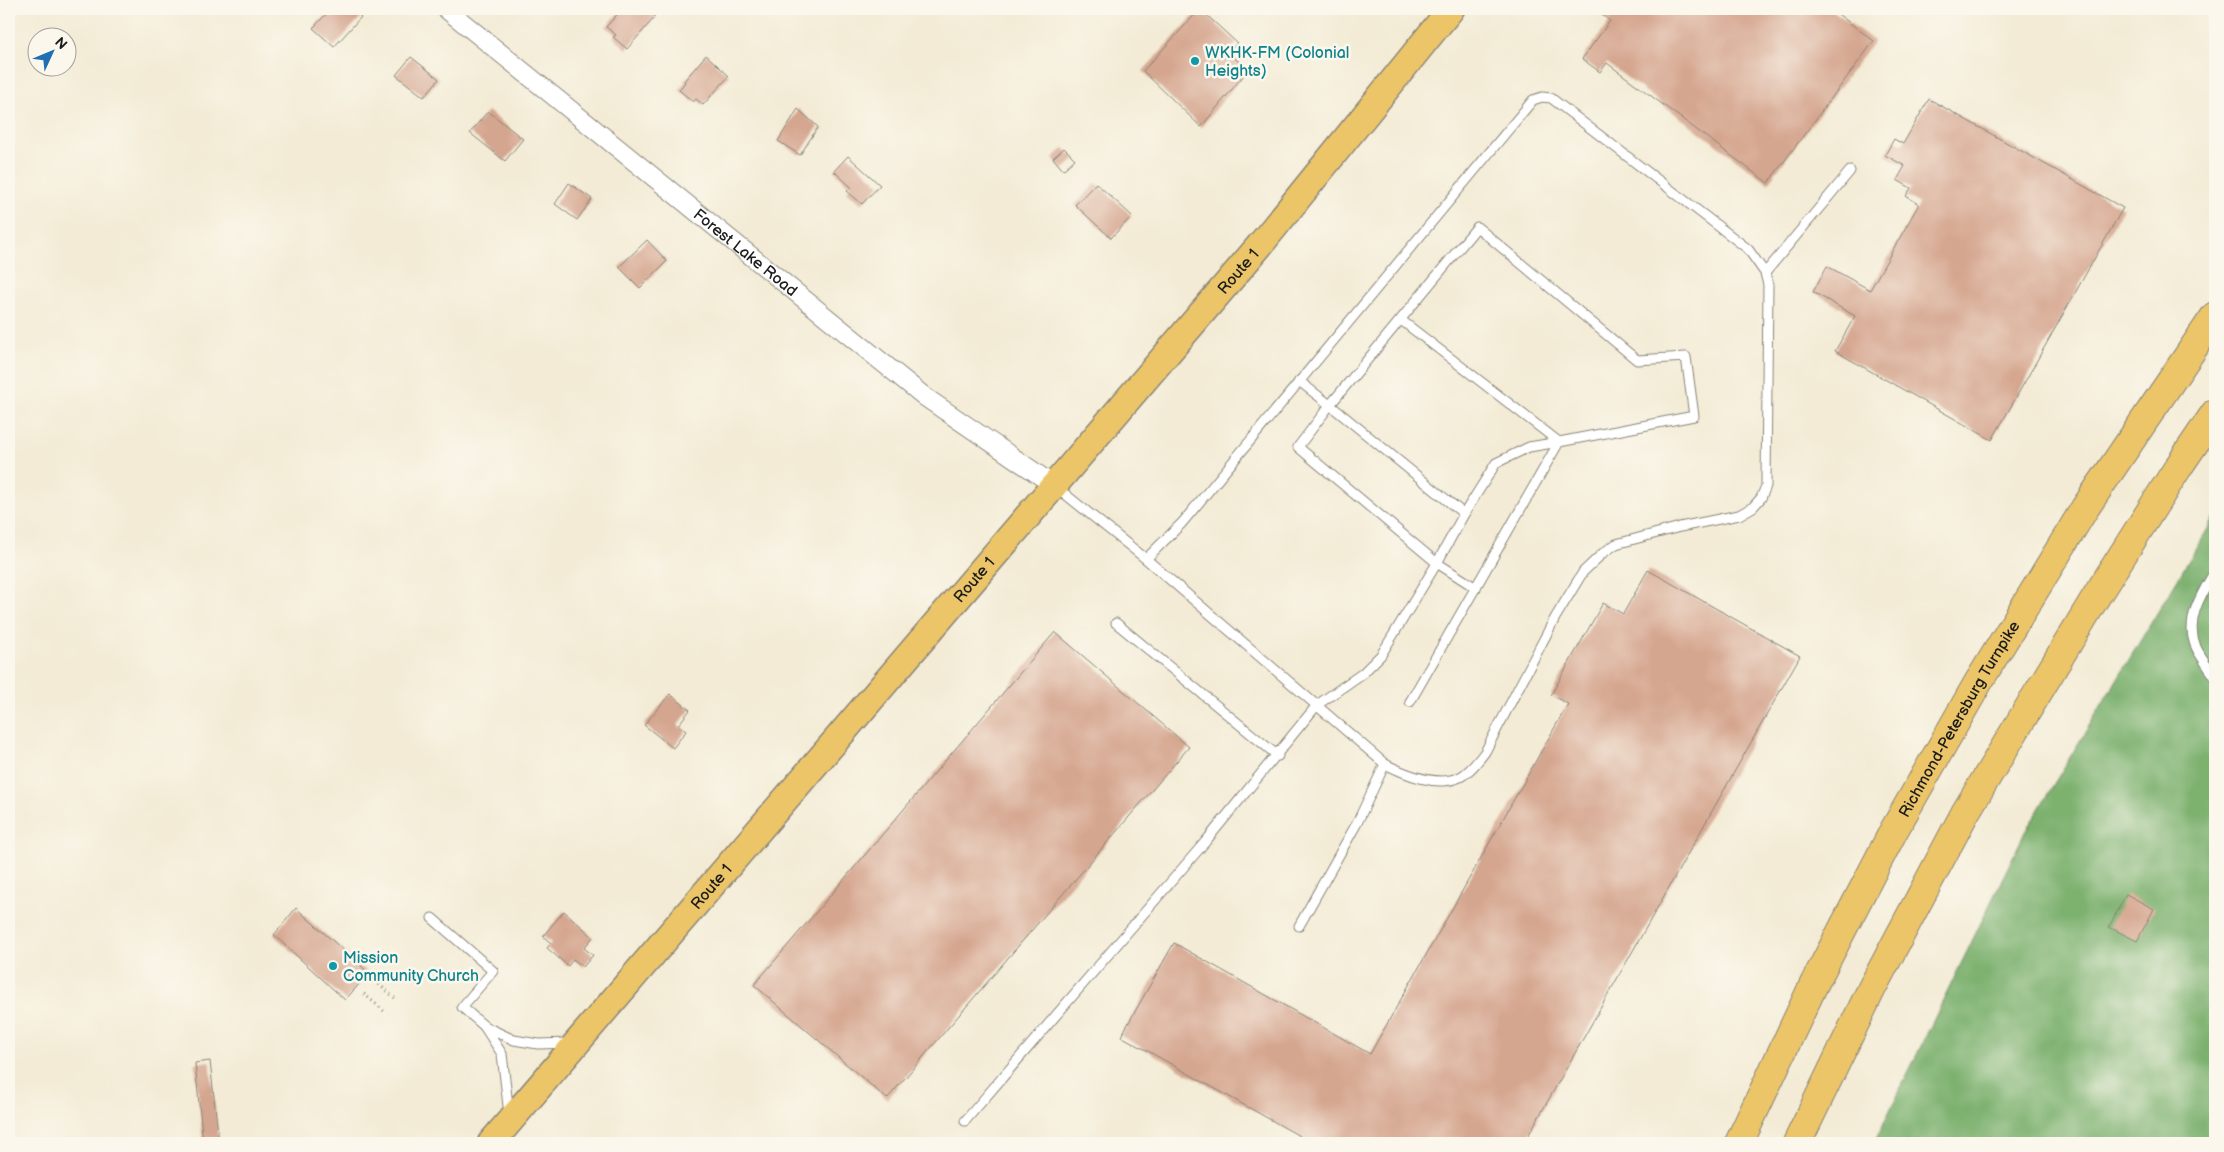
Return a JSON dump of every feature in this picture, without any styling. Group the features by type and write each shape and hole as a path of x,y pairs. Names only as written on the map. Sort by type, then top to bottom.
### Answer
{"highway":[{"name":"Richmond-Petersburg Turnpike","path":"1739,1143 1813,986 1899,822 1979,682 2085,508 2215,316"},
{"path":"1797,1143 1872,988 1965,813 2092,603 2215,413"}],"main road":[{"name":"Route 1","path":"491,1143 1260,245 1451,9"}],"street":[{"name":"Forest Lake Road","path":"446,9 925,397 1055,486"}],"lane":[{"path":"1055,486 1146,559 1385,764 1407,775 1427,780 1460,777 1475,765 1484,752 1555,618 1583,572 1603,553 1616,544 1680,527 1739,515 1753,507 1761,498 1766,486 1768,286 1765,273 1755,256 1748,249 1551,98 1542,96 1528,105 1182,524 1146,559"},
{"path":"1765,273 1850,171"},
{"path":"966,1121 1278,756 1317,705 1363,673 1381,655 1437,563 1464,514 1496,463 1529,447 1694,416 1686,357 1637,360 1477,227 1330,405 1298,447 1437,563 1476,588"},
{"path":"1401,320 1559,442"},
{"path":"1299,381 1464,514"},
{"path":"1410,702 1559,442"},
{"path":"2215,571 2198,600 2192,630 2196,646 2215,677"},
{"path":"1116,623 1278,756"},
{"path":"1299,926 1357,823 1385,764"},
{"path":"432,918 493,971 462,1007 484,1026 514,1040 538,1044 578,1043"},
{"path":"484,1026 502,1054 510,1121"}],"path":[{"path":"374,981 396,999"},
{"path":"364,994 385,1012"}],"green space":[{"path":"2215,517 2215,1143 1874,1143 2025,832"}],"building":[{"path":"331,9 352,9 361,17 334,47 313,28"},
{"path":"622,9 645,9 655,17 627,49 613,37 616,35 606,27"},
{"name":"WKHK-FM (Colonial Heights)","path":"1200,9 1237,43 1228,52 1248,70 1201,127 1143,71"},
{"path":"1594,9 1831,9 1874,41 1768,183 1607,63 1600,72 1582,59 1610,21"},
{"path":"706,55 729,76 703,105 696,99 693,102 679,90 684,81"},
{"path":"411,57 439,79 424,97 396,75"},
{"path":"1929,99 2123,208 1992,440 1835,351 1855,316 1813,292 1827,266 1870,290 1919,204 1906,196 1911,188 1897,180 1905,166 1885,155 1894,139 1903,144"},
{"path":"798,109 818,127 800,155 778,141"},
{"path":"488,111 523,139 505,161 470,133"},
{"path":"1064,148 1075,159 1063,170 1053,158"},
{"path":"848,156 880,185 862,204 847,191 851,187 834,171"},
{"path":"569,183 592,199 577,220 555,204"},
{"path":"1096,183 1132,216 1111,238 1075,205"},
{"path":"647,240 667,261 640,288 619,267"},
{"path":"1648,570 1800,656 1524,1143 1312,1143 1121,1036 1174,943 1370,1054 1568,704 1551,695 1603,603 1623,614"},
{"path":"1055,632 1189,747 887,1099 754,985"},
{"path":"670,694 690,710 678,725 686,731 673,748 644,725"},
{"path":"2126,894 2154,909 2137,941 2109,927"},
{"name":"Mission Community Church","path":"296,908 369,973 345,1000 274,935"},
{"path":"564,911 593,937 584,948 593,955 583,967 573,959 568,966 547,948 551,943 543,936"},
{"path":"210,1061 219,1143 203,1143 195,1063"}],"place":[{"name":"WKHK-FM (Colonial Heights)","path":"1195,61"},
{"name":"Mission Community Church","path":"333,966"}]}
